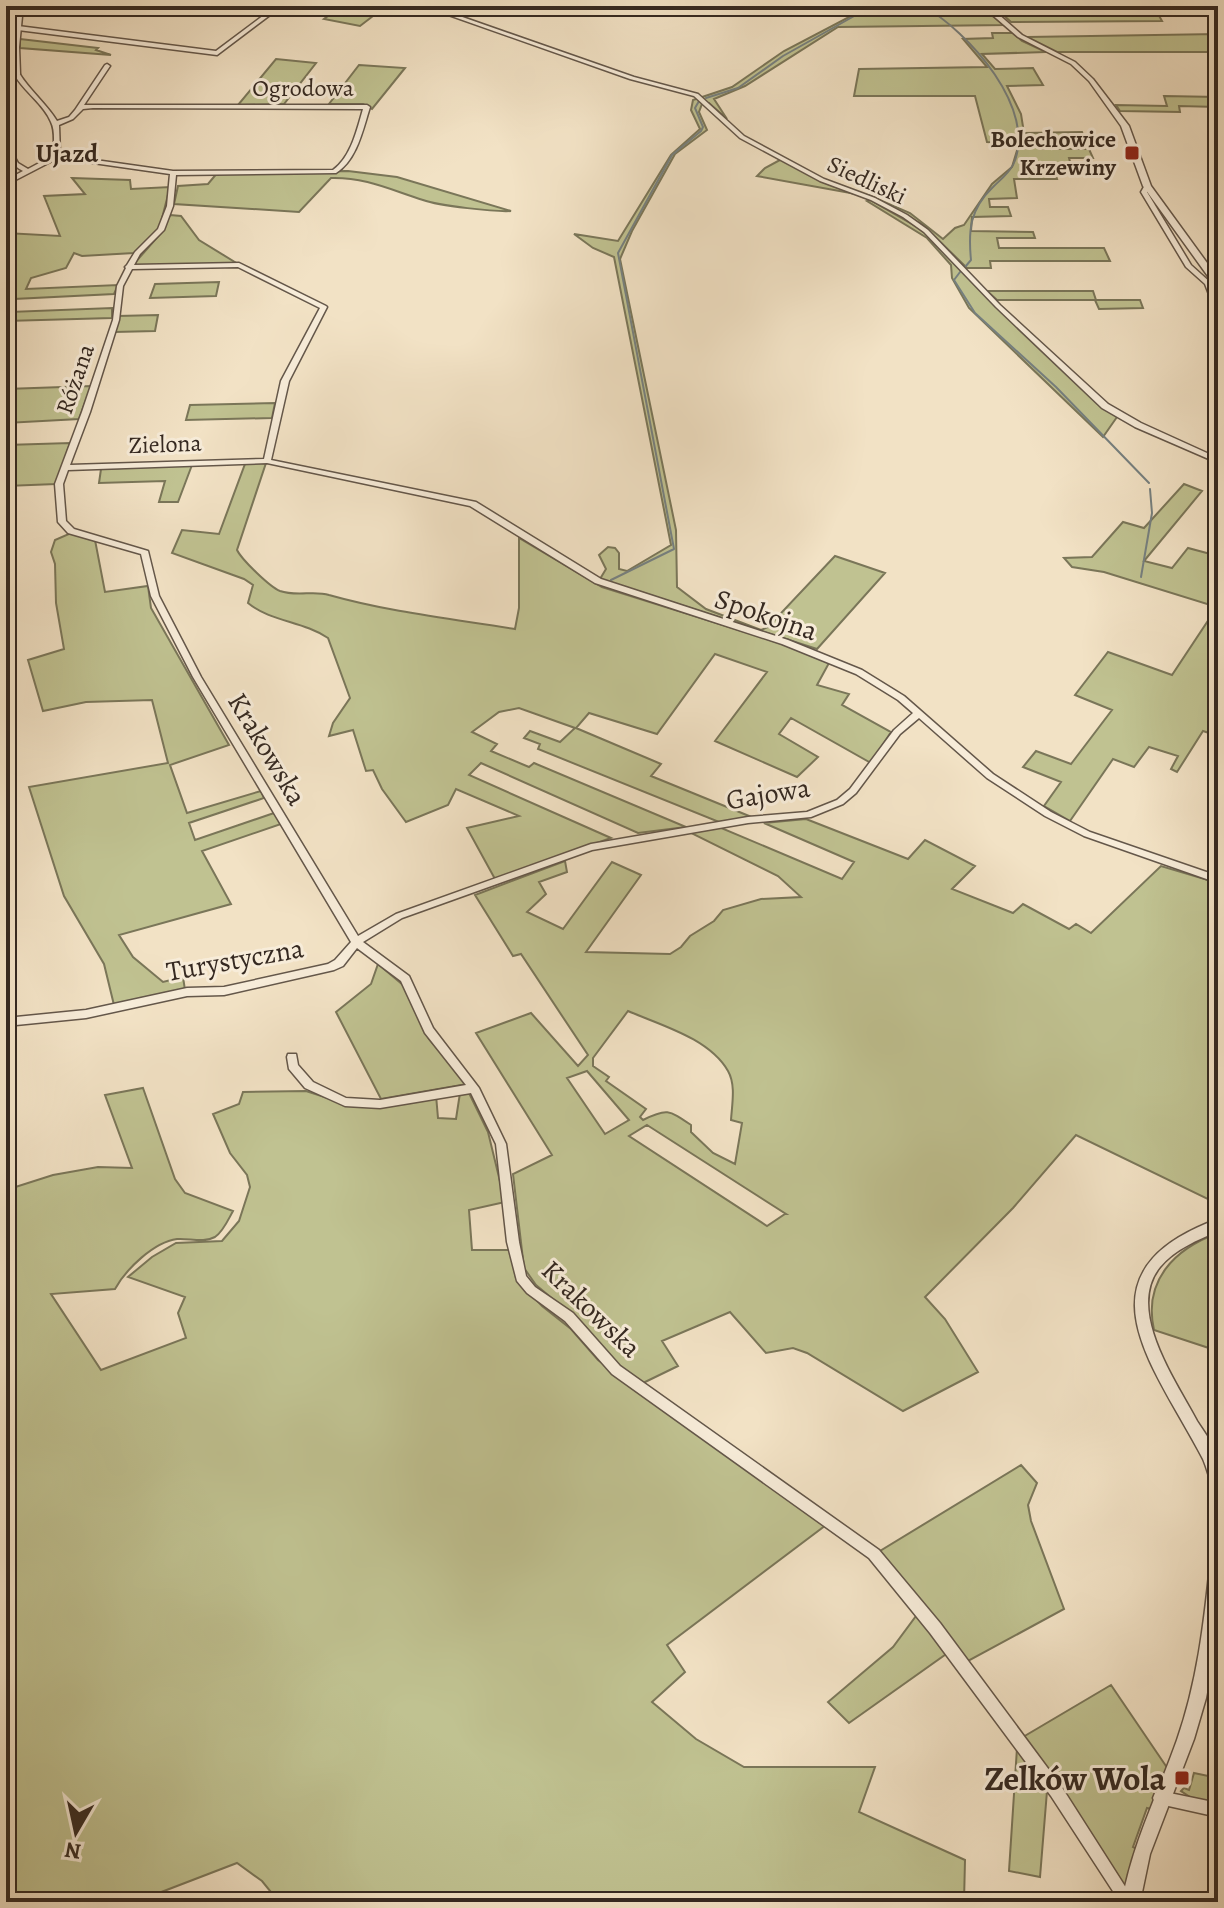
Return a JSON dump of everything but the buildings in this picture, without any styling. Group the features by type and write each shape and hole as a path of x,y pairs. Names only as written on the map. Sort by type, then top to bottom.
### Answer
{"street":[{"path":"20,6 17,74 56,124 57,156"},
{"path":"18,28 217,53 279,6"},
{"name":"Siedliski","path":"426,6 632,78 696,95 735,133 822,180 873,199 905,216 926,231 998,306 1105,406 1138,425 1218,461"},
{"path":"985,6 1020,36 1073,63 1091,80 1125,126 1147,186 1218,284"},
{"path":"56,124 71,118 107,66"},
{"path":"6,83 17,74"},
{"name":"Ogrodowa","path":"78,109 93,106 367,107 349,156 338,171 173,173"},
{"path":"6,147 15,164 27,171"},
{"path":"6,183 57,156 173,173"},
{"name":"Różana","path":"145,553 67,528 62,522 59,484 116,320 120,286 137,253 161,230 170,206 173,173"},
{"path":"1147,186 1144,192 1188,266 1208,283 1218,310"},
{"path":"128,267 239,265 324,307 285,381 267,461"},
{"name":"Zielona","path":"64,468 267,461"},
{"name":"Spokojna","path":"267,461 473,504 598,581 785,642 859,672 901,698 997,781 1048,814 1087,834 1218,880"},
{"name":"Krakowska","path":"145,553 155,596 197,677 356,942 405,979 429,1030 474,1088 501,1144 513,1242 521,1278 531,1290 569,1317 616,1370 874,1554 935,1628 1056,1791 1130,1902"},
{"name":"Gajowa","path":"588,849 695,828 814,812 845,799 897,732 917,715"},
{"name":"Turystyczna","path":"6,1022 86,1014 176,994 224,991 319,970 339,963 356,942 399,916 588,849"},
{"path":"292,1057 293,1066 309,1085 345,1102 380,1104 474,1088"},
{"path":"1218,1225 1174,1246 1160,1258 1144,1286 1141,1315 1146,1338 1212,1461 1218,1483"},
{"path":"1130,1902 1133,1878 1160,1798 1193,1718 1210,1641 1218,1565"},
{"path":"1160,1798 1218,1810"}],"green space":[{"path":"341,6 386,6 360,26 324,19"},
{"path":"874,6 866,12 931,11 919,6 941,11 986,11 1005,25 838,27 745,86 714,99 727,119 709,103 702,104 699,112 707,130 675,154 620,259 676,530 677,587 706,609 761,630 768,627 835,556 885,573 817,649 600,579 606,569 599,555 608,547 615,548 619,553 619,569 627,571 671,545 614,257 593,248 574,234 618,241 671,155 700,129 691,110 693,100 732,87 784,51"},
{"path":"1000,12 1157,12 1162,21 1011,22"},
{"path":"992,33 1013,33 1022,41 1046,52 982,54 995,69 1033,68 1043,85 1007,86 1021,114 1024,133 1082,132 1085,140 1040,141 1042,149 1089,149 1093,158 1069,158 1072,169 1054,170 1057,179 1014,179 1017,198 989,199 990,207 1008,207 1011,216 972,217 971,231 1033,232 1035,238 997,238 999,248 1104,248 1110,261 990,261 991,268 967,268 923,225 868,195 910,213 943,239 955,228 964,225 992,184 1012,167 1019,144 987,142 975,96 854,96 859,69 987,67 963,39 993,38"},
{"path":"1218,34 1218,52 1057,52 1027,37"},
{"path":"20,39 98,48 96,50 111,55 20,48"},
{"path":"276,59 316,63 284,104 238,105"},
{"path":"359,65 405,68 372,109 363,104 329,104"},
{"path":"1164,96 1218,97 1218,107 1179,106 1180,112 1120,111 1116,105 1167,106"},
{"path":"769,151 823,182 856,194 757,176 780,160"},
{"path":"348,171 397,177 511,211 441,204 343,178 331,178 299,212 174,204 178,186 208,184 218,172"},
{"path":"72,178 130,180 131,189 170,187 159,230 134,253 82,256 74,253 66,268 31,278 26,289 118,285 114,294 14,299 10,312 112,308 112,318 6,321 6,233 60,236 44,196 85,194"},
{"path":"867,201 924,231 994,304 1117,417 1103,437 969,308 952,278 951,265 927,238"},
{"path":"170,215 181,216 199,240 238,264 132,266 162,232"},
{"path":"219,282 216,296 150,298 155,284"},
{"path":"987,291 1093,291 1096,300 1140,300 1143,308 1099,309 1095,300 997,300"},
{"path":"158,315 155,331 115,332 118,316"},
{"path":"91,386 79,419 6,423 6,389"},
{"path":"275,403 272,418 186,420 190,405"},
{"path":"70,443 56,484 6,486 6,445"},
{"path":"266,463 237,550 257,573 280,591 323,594 398,611 515,629 519,608 519,538 602,587 786,645 829,663 817,685 849,694 842,705 891,732 871,763 791,718 779,734 818,757 797,777 715,741 767,672 715,654 657,734 589,713 576,728 661,764 651,776 754,818 719,822 538,749 540,744 524,738 530,731 560,742 575,728 519,708 499,712 472,732 497,744 491,751 529,767 534,763 686,827 638,833 481,763 469,775 611,838 495,879 467,828 519,816 456,789 448,805 406,822 382,789 373,770 366,771 353,730 329,736 333,723 350,698 328,638 267,614 248,603 253,585 244,579 172,553 182,530 219,534 245,464"},
{"path":"192,465 178,502 159,502 165,481 99,483 101,469"},
{"path":"1184,484 1202,491 1144,561 1172,568 1188,548 1218,556 1218,736 1203,731 1177,772 1171,769 1178,756 1149,747 1134,767 1113,759 1070,821 1044,806 1061,782 1023,767 1036,751 1071,764 1112,710 1075,695 1108,652 1172,675 1217,607 1104,572 1072,567 1064,558 1092,557 1123,522 1144,528"},
{"path":"71,533 95,540 105,592 148,586 151,608 229,745 170,765 187,813 261,791 264,798 189,823 195,840 274,813 281,824 202,851 231,904 119,935 133,957 163,982 183,977 185,990 114,1005 104,964 64,896 29,787 168,763 152,700 86,702 43,711 28,660 64,649 51,552 55,540"},
{"path":"806,819 908,859 925,840 975,866 952,889 1013,913 1023,904 1069,929 1076,924 1091,933 1161,866 1218,883 1218,1204 1076,1135 1013,1208 925,1297 945,1319 978,1372 903,1411 807,1353 793,1348 766,1353 730,1312 662,1341 678,1366 643,1383 620,1370 585,1326 536,1285 524,1268 513,1174 552,1155 476,1033 531,1013 578,1066 588,1055 521,954 513,956 475,895 565,861 567,872 539,882 546,894 527,912 563,929 612,862 641,875 586,952 670,954 690,936 714,921 723,910 761,899 801,897 778,876 691,833 719,827 842,879 854,862 764,823","holes":["628,1011 696,1041 720,1060 728,1071 733,1088 731,1120 742,1123 735,1164 713,1153 691,1132 691,1125 668,1112 643,1120 640,1117 646,1109 606,1081 609,1077 593,1066 593,1058","587,1071 629,1120 605,1134 567,1078","647,1125 786,1214 767,1226 629,1136"]},
{"path":"378,964 403,985 429,1039 467,1084 381,1099 336,1012 371,984"},
{"path":"143,1088 175,1179 185,1193 233,1211 223,1229 211,1239 177,1239 159,1245 133,1265 115,1289 51,1294 101,1370 186,1338 178,1313 185,1297 128,1277 152,1257 176,1243 222,1241 239,1221 250,1187 247,1175 230,1153 213,1114 239,1104 243,1092 306,1091 346,1104 436,1095 438,1118 456,1119 460,1093 469,1093 488,1132 505,1202 469,1210 472,1250 510,1250 516,1278 542,1306 571,1329 598,1360 826,1525 667,1645 685,1672 652,1702 696,1739 744,1767 875,1767 859,1812 965,1860 964,1902 279,1902 262,1881 237,1863 151,1896 152,1902 6,1902 6,1190 53,1175 98,1167 132,1168 105,1095"},
{"path":"1218,1233 1218,1351 1154,1330 1152,1312 1153,1296 1165,1269 1188,1248"},
{"path":"1021,1465 1037,1483 1028,1505 1031,1521 1064,1609 968,1661 880,1551"},
{"path":"919,1612 949,1652 849,1723 828,1702 893,1647"},
{"path":"1111,1685 1168,1769 1151,1809 1147,1808 1133,1847 1137,1849 1126,1885 1023,1737"},
{"path":"1017,1748 1047,1791 1040,1877 1009,1871"},
{"path":"1194,1773 1218,1778 1218,1804 1193,1799 1181,1791 1184,1788 1189,1790"}],"waterway":[{"path":"706,98 738,88 783,56 872,6"},
{"path":"923,6 960,34 978,53 995,74 1016,120 1018,143 1013,165 979,203 972,220 971,260 965,267"},
{"path":"611,580 674,549 618,253 672,155 701,131 703,127 695,108 699,101"},
{"path":"960,272 954,280 975,313 1056,387 1149,483"},
{"path":"1141,577 1152,513 1150,489"}],"place":[{"name":"Bolechowice Krzewiny","path":"1132,153"},
{"name":"Zelków Wola","path":"1182,1778"}],"district":[{"name":"Ujazd","path":"67,153"}]}
